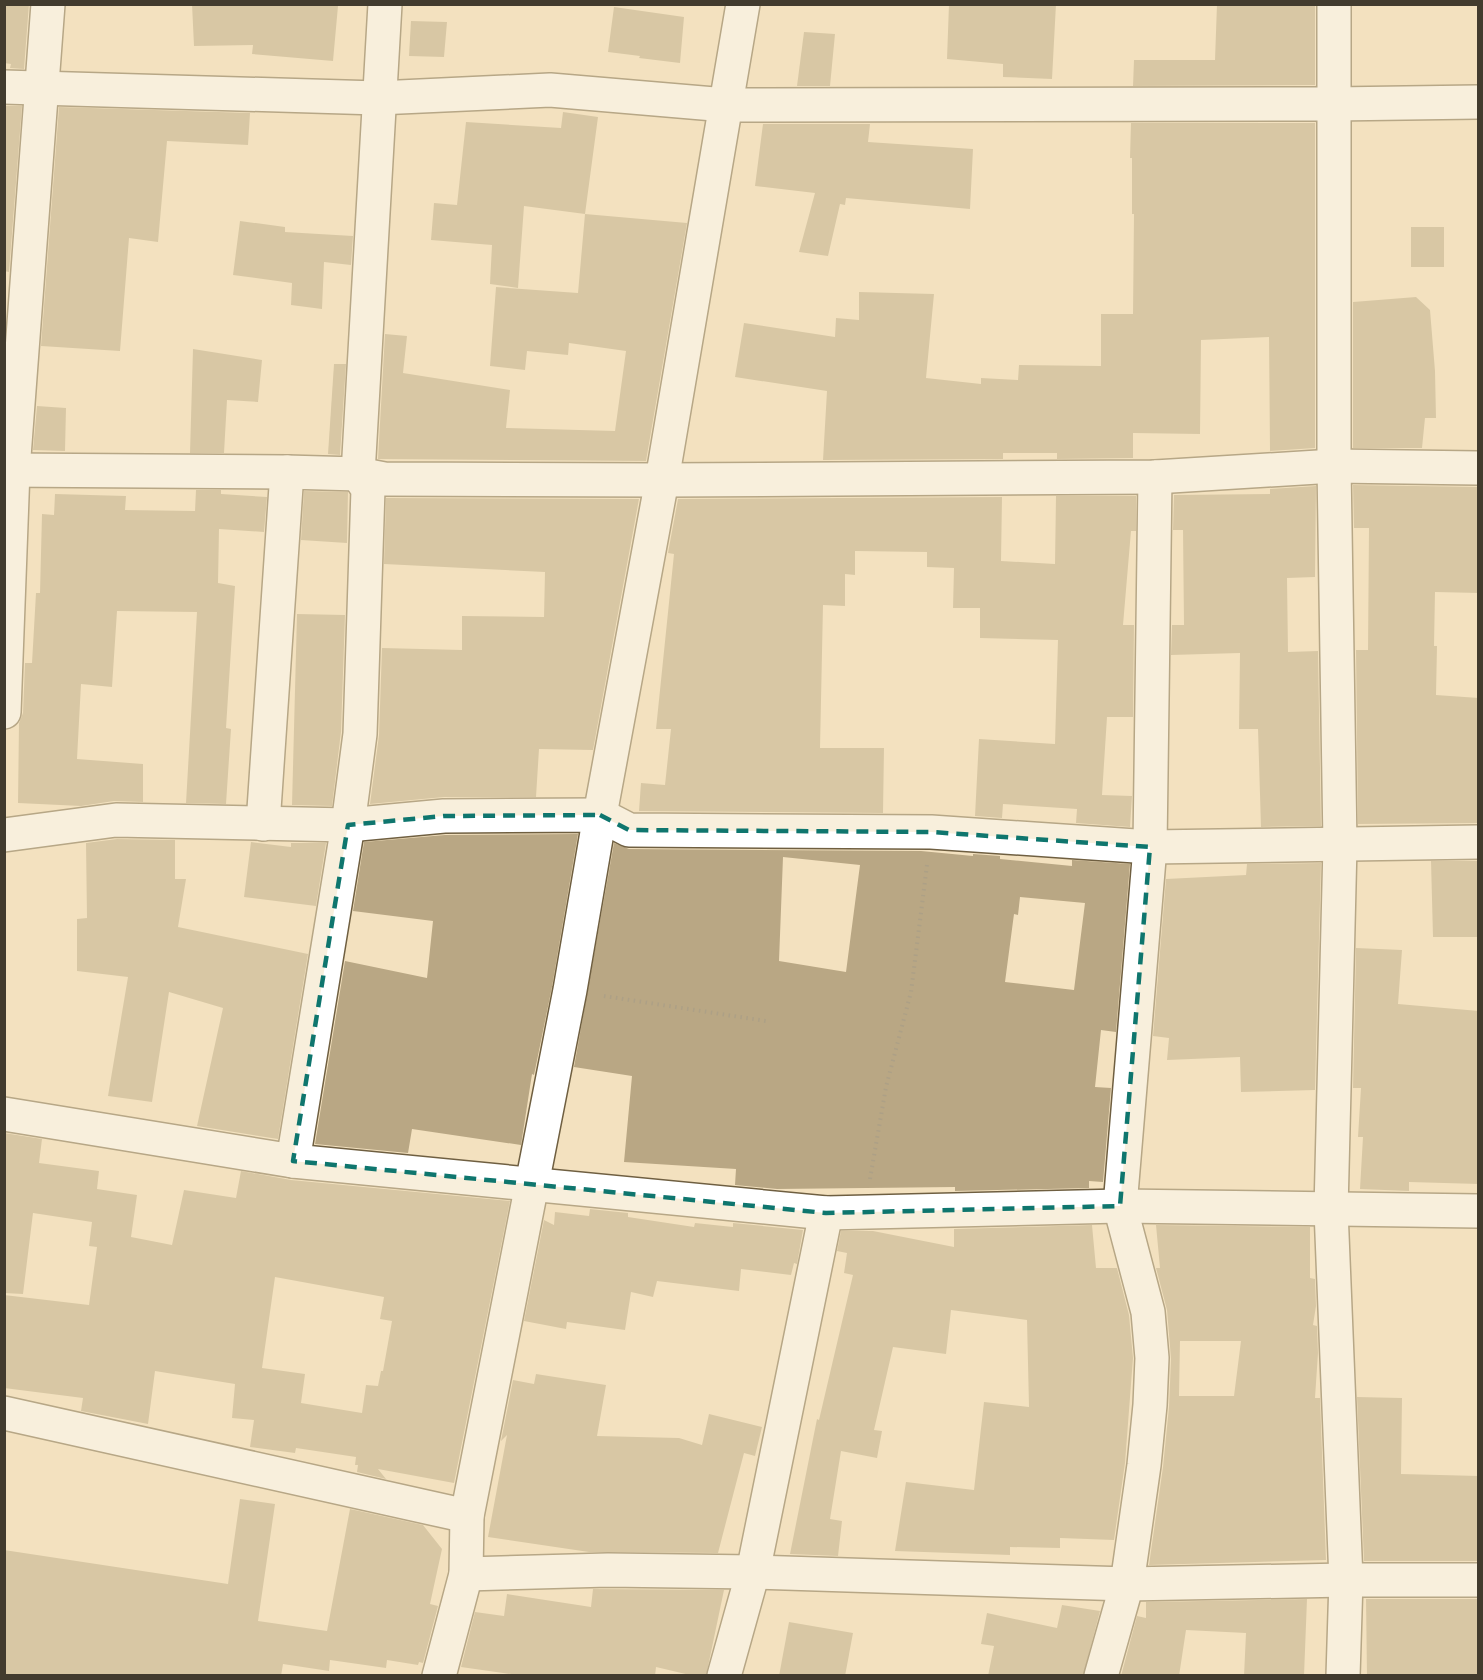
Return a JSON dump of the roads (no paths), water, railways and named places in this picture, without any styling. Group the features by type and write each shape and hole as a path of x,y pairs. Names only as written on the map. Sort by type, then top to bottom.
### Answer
{"street":[{"path":"4,712 9,470 48,4"},
{"path":"293,1161 348,825 360,734 368,489 358,474 385,4"},
{"path":"439,1676 466,1574 467,1516 570,990 662,480 743,4"},
{"path":"1334,4 1334,466 1340,845 1331,1210 1346,1580 1342,1676"},
{"path":"4,87 378,98 550,90 726,105 1479,102"},
{"path":"9,470 286,472 358,474 384,479 662,480 1155,477 1334,466 1479,468"},
{"path":"263,824 286,472"},
{"path":"1101,1676 1127,1584 1144,1465 1152,1358 1148,1312 1120,1206 1150,847 1155,477"},
{"path":"4,835 116,820 348,825 444,816 600,815 629,831 931,832 1150,847 1479,842"},
{"path":"4,1114 293,1161 826,1213 1120,1206 1479,1211"},
{"path":"724,1676 753,1572 826,1213"},
{"path":"4,1413 467,1516"},
{"path":"466,1574 608,1570 753,1572 1127,1584 1479,1580"}]}
